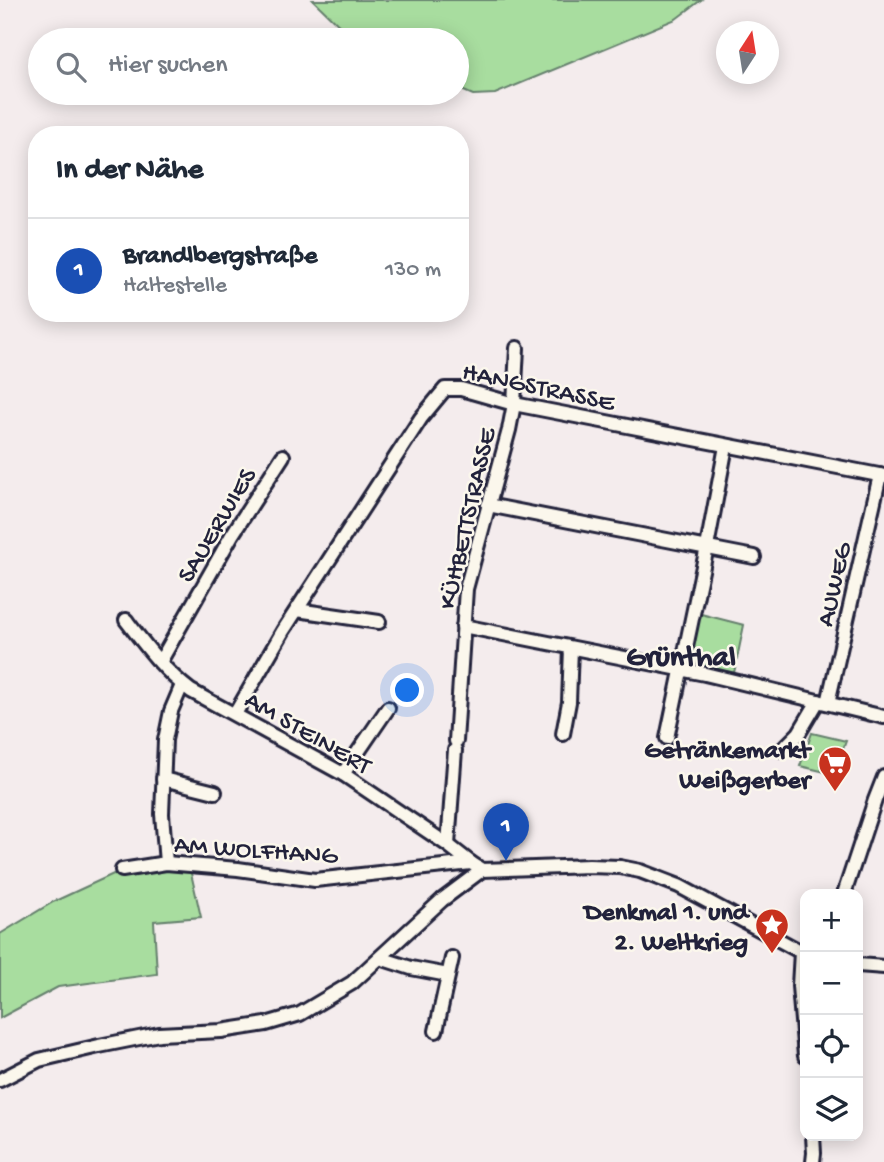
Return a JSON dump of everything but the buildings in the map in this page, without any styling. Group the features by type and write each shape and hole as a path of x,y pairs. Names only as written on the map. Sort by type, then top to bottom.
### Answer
{"street":[{"name":"KÜHBETTSTRASSE","path":"449,845 466,589 509,430 514,404 517,348"},
{"name":"HANGSTRASSE","path":"235,714 282,631 421,418 445,389 461,389 514,404 882,476"},
{"path":"667,738 726,446"},
{"name":"SAUERWIES","path":"160,662 232,535 284,456"},
{"name":"AUWEG","path":"782,750 823,702 882,476"},
{"path":"488,505 754,556"},
{"path":"297,610 379,622"},
{"name":"AM STEINERT","path":"125,620 182,685 343,774 477,866"},
{"path":"463,626 682,670 884,717"},
{"path":"563,734 569,702 571,648"},
{"path":"166,863 162,814 167,724 182,685"},
{"path":"343,774 388,708"},
{"path":"846,889 884,777"},
{"path":"163,779 215,792"},
{"name":"AM WOLFHANG","path":"122,870 166,863 238,869 315,880 477,866 620,867 640,871 679,886 801,952"},
{"path":"0,1080 39,1060 99,1046 159,1034 221,1031 266,1024 300,1014 352,983 477,866"},
{"path":"380,958 411,968 448,975"},
{"path":"436,1031 452,958"},
{"path":"863,965 884,967"},
{"path":"800,978 800,998"},
{"path":"813,1141 813,1162"}],"green space":[{"path":"313,0 701,0 676,19 495,94 469,93 469,28 342,28"},
{"path":"697,613 744,625 734,673 696,665 689,656"},
{"path":"812,733 846,741 834,774 800,766"},
{"path":"190,869 201,917 154,921 157,974 58,987 0,1018 0,934 53,902 122,870"}],"place":[{"name":"Getränkemarkt Weißgerber","path":"835,793"},
{"name":"Brandlbergstraße","path":"506,861"},
{"name":"Denkmal 1. und 2. Weltkrieg","path":"772,955"}],"district":[{"name":"Grünthal","path":"681,655"}]}
